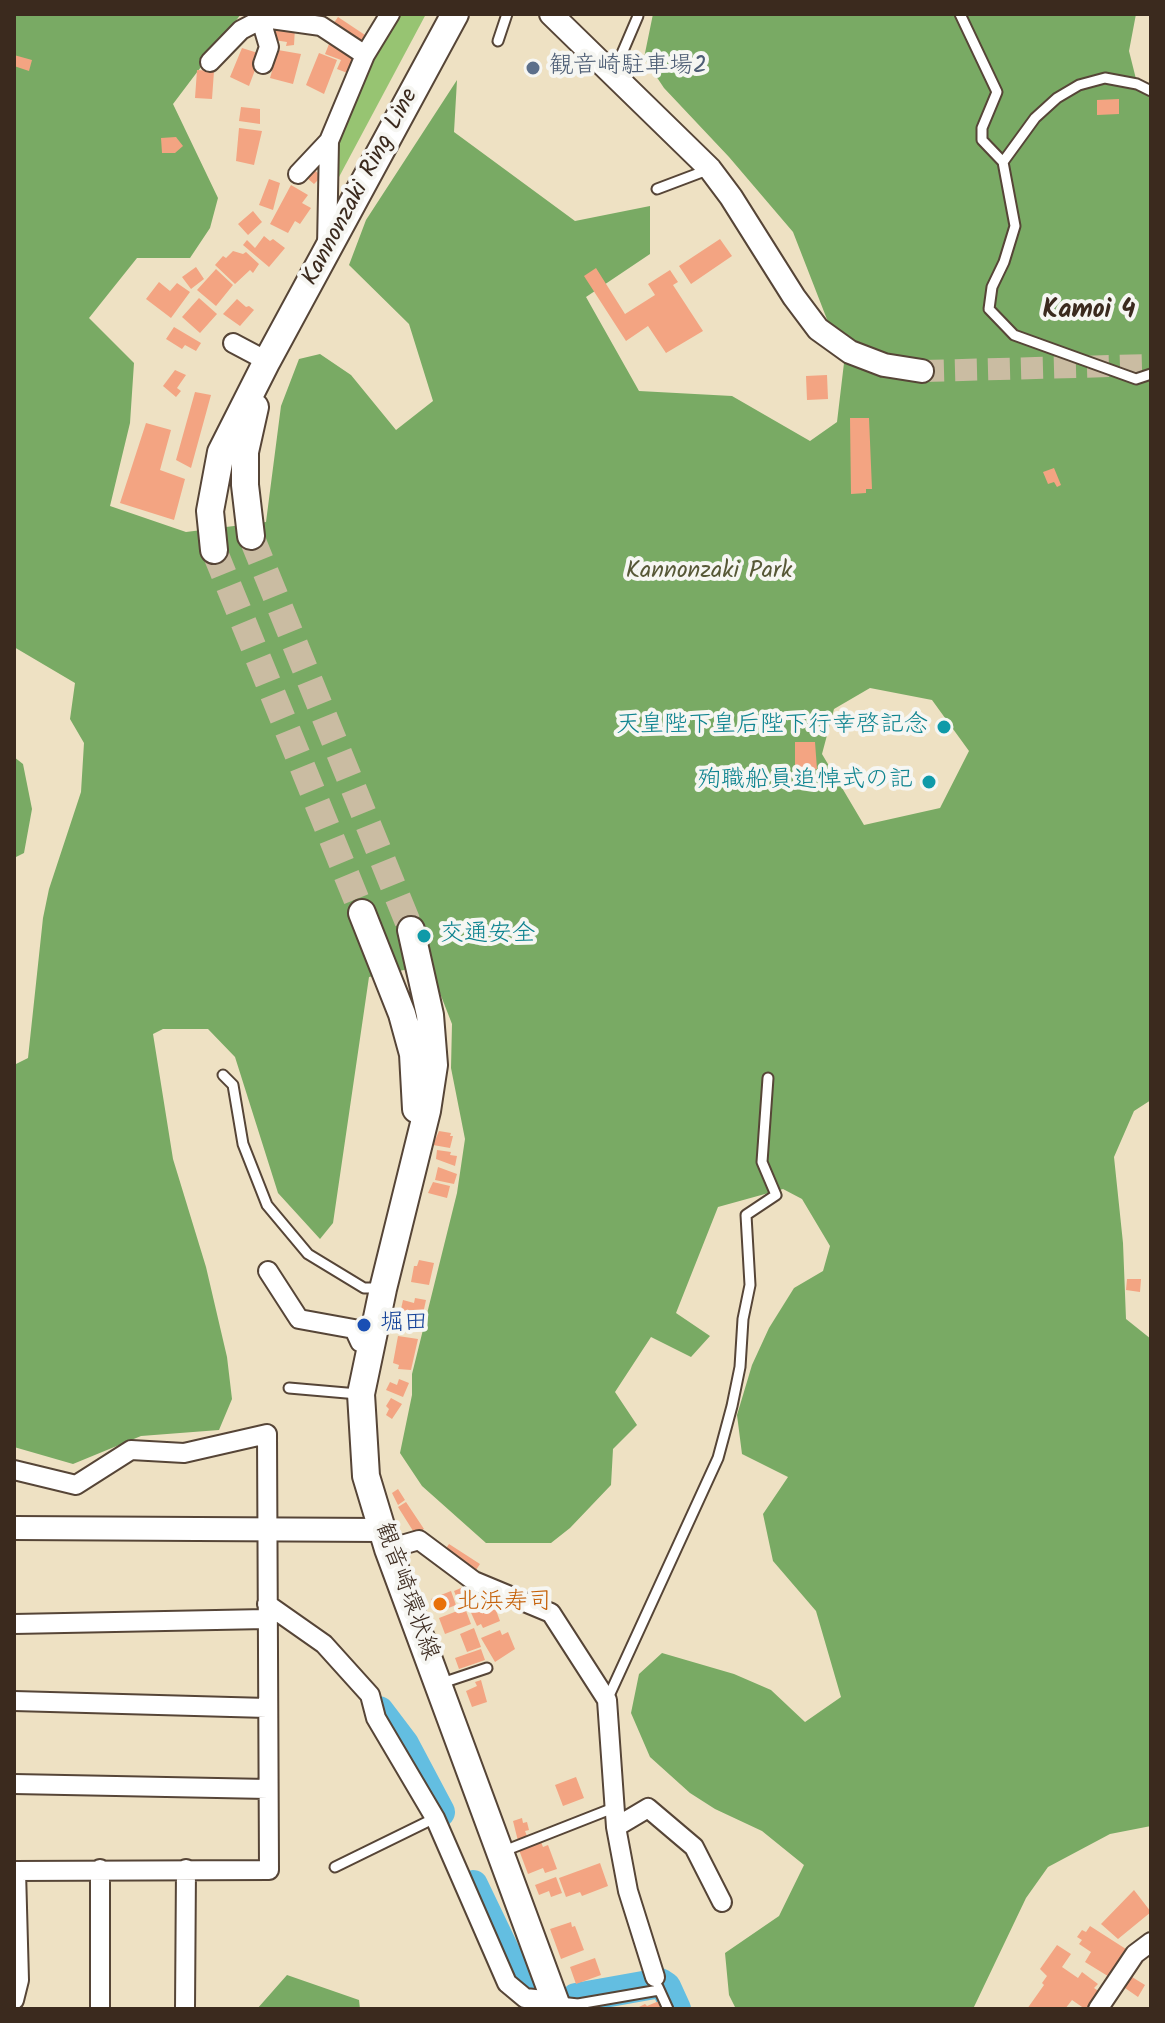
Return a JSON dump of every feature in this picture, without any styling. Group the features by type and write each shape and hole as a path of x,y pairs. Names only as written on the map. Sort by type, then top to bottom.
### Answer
{"main road":[{"name":"Kannonzaki Ring Line","path":"214,550 210,511 221,452 455,14"},
{"name":"Kannonzaki Ring Line","path":"251,536 245,452 267,361"},
{"name":"観音崎環状線","path":"362,913 402,1014 413,1054 414,1161"},
{"name":"観音崎環状線","path":"411,930 430,1015 434,1065 427,1111 383,1289 361,1394 366,1476 384,1540 556,2005"}],"street":[{"path":"298,174 329,141 365,55 390,14"},
{"path":"551,14 710,169 818,329 850,352 884,365 922,371"},
{"path":"210,62 241,30 261,20 321,26 365,55"},
{"path":"261,20 273,42 263,64"},
{"path":"327,254 329,141"},
{"path":"233,343 267,361"},
{"path":"268,1271 299,1319 354,1329 360,1342 372,1344"},
{"path":"14,1470 76,1485 131,1450 184,1453 267,1434 269,1870 15,1871 19,1980 14,2000"},
{"path":"14,1528 267,1530 419,1540 474,1581 551,1613 607,1700 616,1827 628,1891 657,1983"},
{"path":"14,1624 267,1612 324,1644 370,1695 376,1718 435,1818 495,1962 507,1983 525,1998 556,2005"},
{"path":"14,1701 267,1708"},
{"path":"14,1784 268,1789"},
{"path":"616,1827 648,1808 694,1847 722,1902"},
{"path":"100,1869 100,2009"},
{"path":"185,2009 186,1869"},
{"path":"1098,2009 1135,1954 1151,1942"}],"lane":[{"path":"498,41 507,14"},
{"path":"960,14 997,92 982,128 982,140 1003,162 1015,226 1004,262 992,287 989,309 1014,335 1136,379 1151,374"},
{"path":"612,75 638,16"},
{"path":"1003,162 1035,118 1057,98 1079,85 1105,78 1137,84 1151,91"},
{"path":"657,189 710,169"},
{"path":"223,1075 233,1085 243,1144 267,1205 308,1254 364,1288 383,1289"},
{"path":"607,1700 718,1458 732,1406 750,1285 746,1215 776,1195 762,1162 768,1078"},
{"path":"289,1388 361,1394"},
{"path":"439,1684 487,1668"},
{"path":"501,1852 616,1807"},
{"path":"335,1867 435,1818"},
{"path":"556,2005 578,2004 657,1983 668,2009"}],"green space":[{"name":"Kannonzaki Park","path":"14,14 241,14 173,104 218,198 210,228 190,258 137,258 89,318 134,363 130,423 110,506 186,532 266,522 281,406 299,359 320,354 351,375 396,430 433,401 409,324 349,265 366,220 457,80 454,132 575,221 650,206 650,254 586,297 639,391 732,396 810,441 837,422 844,363 793,232 664,88 644,58 653,14 1136,14 1129,51 1136,79 1151,100 1151,1100 1134,1111 1114,1157 1123,1243 1126,1319 1151,1339 1151,1826 1110,1834 1048,1867 1026,1898 973,2009 736,2009 729,1995 725,1953 779,1916 804,1865 762,1831 715,1809 690,1793 650,1757 631,1713 639,1674 662,1653 734,1674 771,1690 805,1722 841,1697 816,1611 773,1561 763,1514 788,1477 742,1454 737,1415 752,1365 769,1328 794,1288 823,1271 830,1246 802,1199 783,1189 718,1207 676,1313 710,1336 691,1357 651,1337 615,1392 637,1425 613,1449 611,1485 570,1528 551,1543 486,1543 422,1486 400,1453 412,1395 412,1374 457,1193 465,1139 451,1068 452,1024 429,965 369,977 333,1223 320,1239 278,1193 235,1057 208,1029 163,1029 153,1034 173,1159 206,1267 227,1357 232,1399 219,1430 141,1436 73,1464 14,1447 14,1065 28,1058 43,918 49,889 81,792 84,743 70,719 75,683 14,647","holes":["870,688 932,700 969,751 940,808 864,825 822,754 834,709"]},
{"path":"398,14 426,14 339,177 334,141 375,49"},
{"path":"14,757 23,764 32,809 24,853 14,858"},
{"path":"287,1975 359,2000 360,2009 257,2009"}],"building":[{"path":"338,17 365,35 358,45 331,27"},
{"path":"275,27 295,28 294,45 286,46 287,42 274,40"},
{"path":"329,44 357,56 350,74 337,69 341,60 325,54"},
{"path":"242,48 261,54 249,86 230,77"},
{"path":"278,50 301,54 293,84 270,78"},
{"path":"319,53 337,60 324,94 306,85"},
{"path":"14,55 32,60 29,71 14,66"},
{"path":"197,70 214,71 212,99 195,98"},
{"path":"1119,99 1119,114 1097,115 1097,100"},
{"path":"241,107 260,109 260,124 239,121"},
{"path":"239,128 262,131 254,165 236,161"},
{"path":"176,137 183,146 175,153 162,153 161,138"},
{"path":"314,170 322,176 314,184 307,178"},
{"path":"269,179 280,183 273,210 259,205"},
{"path":"291,185 308,195 302,203 311,208 300,224 295,221 288,233 270,224"},
{"path":"253,211 262,222 248,235 238,224"},
{"path":"264,236 285,248 269,267 243,245 247,240 255,248"},
{"path":"720,239 732,256 691,284 679,266"},
{"path":"233,251 246,252 259,264 253,273 250,270 235,284 215,265"},
{"path":"196,267 204,279 191,289 182,277"},
{"path":"596,268 625,314 655,295 648,284 670,270 678,282 673,285 703,331 666,353 648,326 626,341 584,276"},
{"path":"216,269 233,285 216,306 197,290"},
{"path":"159,282 170,291 177,283 190,292 171,318 146,299"},
{"path":"199,298 217,314 200,333 182,317"},
{"path":"237,299 254,310 240,326 223,314"},
{"path":"174,327 201,343 196,351 185,345 182,349 166,339"},
{"path":"175,370 186,375 177,388 181,391 176,397 163,386"},
{"path":"827,375 828,399 807,400 806,376"},
{"path":"195,392 211,395 191,468 176,460"},
{"path":"850,418 869,418 872,489 866,489 866,493 851,494"},
{"path":"146,423 171,430 160,470 185,479 174,520 120,503"},
{"path":"1054,468 1061,485 1057,487 1054,482 1048,484 1043,472"},
{"path":"795,742 815,742 817,769 795,770"},
{"path":"439,1131 453,1136 450,1148 433,1145"},
{"path":"437,1150 457,1156 455,1166 436,1159"},
{"path":"438,1167 457,1174 454,1184 435,1180"},
{"path":"433,1182 450,1186 447,1198 428,1193"},
{"path":"419,1260 434,1263 429,1285 411,1282 414,1266"},
{"path":"1127,1279 1141,1279 1140,1292 1126,1290"},
{"path":"415,1298 426,1300 421,1323 399,1318 403,1300 414,1303"},
{"path":"398,1336 418,1339 411,1370 398,1369 399,1365 393,1363"},
{"path":"399,1379 409,1383 403,1397 386,1390 390,1382 397,1385"},
{"path":"391,1398 402,1404 392,1419 386,1415 389,1409 386,1406"},
{"path":"398,1489 405,1500 398,1505 392,1493"},
{"path":"406,1502 424,1529 415,1534 398,1507"},
{"path":"449,1544 480,1564 474,1573 443,1553"},
{"path":"470,1584 477,1596 459,1603 454,1591"},
{"path":"451,1591 456,1605 436,1613 431,1599"},
{"path":"491,1597 500,1621 483,1628 481,1624 477,1626 468,1606"},
{"path":"465,1608 471,1624 445,1634 439,1618"},
{"path":"474,1628 481,1647 467,1652 460,1634"},
{"path":"500,1630 502,1635 508,1632 515,1649 495,1662 481,1638"},
{"path":"481,1649 485,1660 459,1669 455,1658"},
{"path":"481,1680 487,1702 472,1707 466,1691 477,1686 475,1682"},
{"path":"576,1777 584,1798 563,1806 555,1785"},
{"path":"522,1818 523,1823 527,1822 529,1830 525,1831 528,1839 518,1841 513,1821"},
{"path":"541,1842 543,1847 548,1845 557,1869 545,1873 543,1868 528,1874 519,1850"},
{"path":"600,1863 608,1886 582,1896 580,1892 566,1897 559,1878"},
{"path":"556,1877 562,1893 551,1897 549,1891 539,1895 535,1885"},
{"path":"1134,1890 1151,1912 1118,1939 1101,1924"},
{"path":"571,1922 584,1950 561,1959 550,1929"},
{"path":"1090,1926 1129,1951 1111,1978 1085,1962 1091,1952 1079,1944 1082,1940 1077,1937"},
{"path":"1057,1945 1071,1954 1062,1967 1078,1978 1082,1972 1098,1984 1094,1988 1103,1994 1093,2009 1085,2009 1072,2000 1065,2009 1027,2009 1047,1976 1040,1969"},
{"path":"595,1958 601,1975 576,1984 570,1967"},
{"path":"1132,1977 1145,1985 1138,1997 1125,1988"},
{"path":"659,2001 662,2009 635,2009 645,2004"}],"waterway":[{"path":"379,1711 404,1744 440,1812"},
{"path":"473,1885 509,1960 523,1982 535,1988"},
{"path":"576,1998 660,1983 666,1987 676,2009"}],"tunnel":[{"path":"922,371 1151,365"},
{"path":"251,536 411,930"},
{"path":"214,550 362,913"}],"place":[{"name":"観音崎駐車場2","path":"533,68"},
{"name":"天皇陛下皇后陛下行幸啓記念","path":"944,727"},
{"name":"殉職船員追悼式の記","path":"929,782"},
{"name":"交通安全","path":"424,936"},
{"name":"堀田","path":"364,1325"},
{"name":"北浜寿司","path":"440,1604"}],"district":[{"name":"Kamoi 4","path":"1089,313"}]}
